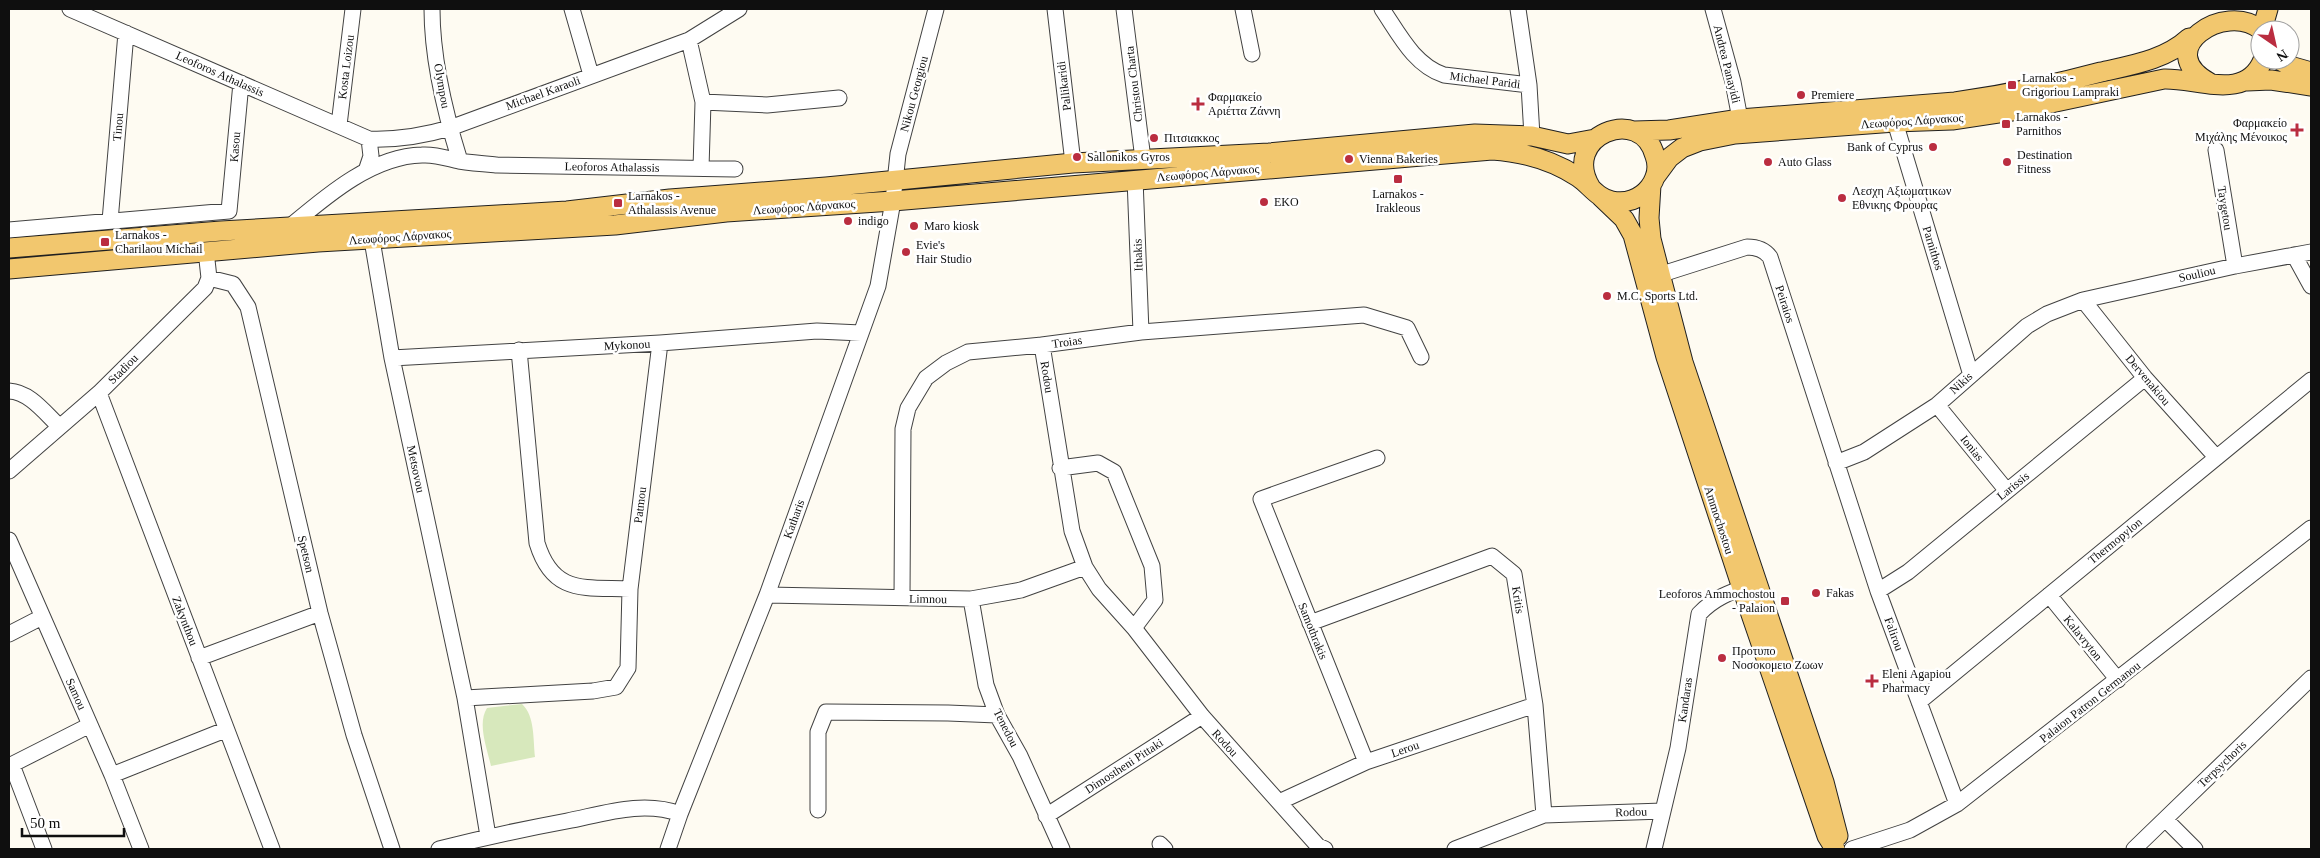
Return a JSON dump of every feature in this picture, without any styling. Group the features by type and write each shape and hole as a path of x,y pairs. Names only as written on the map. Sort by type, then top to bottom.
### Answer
{"main road":[{"name":"Λεωφόρος Λάρνακος","path":"9,248 221,231 287,229 567,211 670,199 1074,164 1269,153 1476,134 1532,136 1568,144 1595,138 1614,129 1634,132 1669,130 1740,119 1954,102 1989,97 2058,83 2172,52 2189,38 2197,23 2218,10 2230,9 2242,12 2254,20"},
{"path":"2189,38 2188,52 2191,63 2201,77 2210,83"},
{"path":"2247,81 2258,70"},
{"name":"Λεωφόρος Λάρνακος","path":"9,269 206,251 615,225 726,212 893,201 1492,150 1514,151 1542,160 1578,178 1596,192 1612,201 1625,202 1643,194 1676,152 1700,141 1735,134 1895,122 1952,120 2018,110 2155,80 2175,78 2227,86 2247,81 2271,80 2311,86"},
{"path":"1634,132 1642,136 1652,148 1656,160 1653,181"},
{"path":"1595,138 1587,150 1583,165 1587,181 1596,192"},
{"name":"Ammochostou","path":"1653,181 1649,218 1651,239 1659,275 1749,586"},
{"name":"Ammochostou","path":"1596,192 1624,219 1633,235 1666,357 1749,586 1824,782 1838,831 1836,849"}],"street":[{"name":"Leoforos Athalassis","path":"70,9 369,139"},
{"name":"Kosta Loizou","path":"339,125 353,9"},
{"name":"Olympou","path":"432,9 433,34 450,128 460,161"},
{"path":"572,9 591,75"},
{"name":"Michael Karaoli","path":"369,139 398,139 450,128 689,40 740,9"},
{"name":"Nikou Georgiou","path":"893,181 898,154 936,9"},
{"name":"Pallikaridi","path":"1055,9 1074,164"},
{"name":"Christou Charta","path":"1124,9 1143,159"},
{"path":"1243,9 1252,54"},
{"name":"Michael Paridi","path":"1382,9 1416,57 1436,72 1529,85"},
{"path":"1518,9 1529,85 1532,136"},
{"name":"Andrea Panayidi","path":"1713,9 1733,82 1740,119"},
{"name":"Tinou","path":"110,221 126,32"},
{"path":"689,40 703,102 701,168"},
{"name":"Kasou","path":"110,221 229,211 241,83"},
{"path":"703,102 767,105 839,98"},
{"name":"Parnithos","path":"1895,122 1971,374"},
{"path":"366,171 371,156 369,139"},
{"name":"Taygetou","path":"2216,150 2235,266"},
{"path":"287,229 314,207 366,171 394,160 415,155 440,156 460,161"},
{"name":"Leoforos Athalassis","path":"460,161 497,165 735,169"},
{"name":"Ithakis","path":"1135,179 1141,332"},
{"name":"Katharis","path":"668,849 680,814 767,595 878,286 893,201 893,181"},
{"path":"9,230 110,221"},
{"name":"Metsovou","path":"372,240 392,358 465,698 488,836"},
{"name":"Peiraios","path":"1659,275 1746,247 1755,247 1767,253 1774,267 1836,463"},
{"path":"206,251 209,278"},
{"name":"Souliou","path":"2083,300 2235,266 2311,252"},
{"path":"2294,255 2311,286"},
{"name":"Stadiou","path":"9,471 99,393 200,294 209,278"},
{"name":"Spetson","path":"209,278 233,284 248,307 320,613 354,736 392,849"},
{"name":"Nikis","path":"1836,463 1864,452 1937,405 2027,326 2047,314 2083,300"},
{"name":"Dervenakiou","path":"2083,300 2145,378 2216,457"},
{"name":"Troias","path":"902,598 903,429 908,408 914,394 926,378 946,363 968,352 1042,345 1141,332 1364,315 1407,328 1421,357"},
{"name":"Mykonou","path":"392,358 660,343 817,331 861,333"},
{"name":"Patmou","path":"465,698 593,691 616,687 628,668 630,589 660,343"},
{"name":"Rodou","path":"1042,345 1060,468 1072,531 1085,567 1099,589 1134,628 1202,716 1318,846 1325,849"},
{"path":"519,350 537,543 542,561 554,576 576,586 630,589"},
{"name":"Larissis","path":"1878,591 1908,572 2145,378"},
{"name":"Thermopylon","path":"1919,702 2311,380"},
{"path":"9,391 15,391 34,401 60,426"},
{"name":"Zakynthou","path":"99,393 225,730 272,849"},
{"name":"Ionias","path":"1937,405 2007,490"},
{"name":"Samothrakis","path":"1366,762 1260,499 1377,458"},
{"path":"1060,468 1098,463 1114,472 1122,489 1152,566 1155,600 1134,628"},
{"name":"Falirou","path":"1836,463 1878,591 1957,804"},
{"name":"Palaion Patron Germanou","path":"1852,849 1910,830 1957,804 2311,528"},
{"name":"Samou","path":"9,540 112,774 142,849"},
{"name":"Kritis","path":"1310,623 1492,556 1514,574 1535,705 1544,816"},
{"name":"Limnou","path":"767,595 971,599 1022,590 1085,567"},
{"name":"Kandaras","path":"1654,849 1678,748 1698,614 1709,602 1723,594 1749,586"},
{"name":"Kalavryton","path":"2049,595 2118,680"},
{"name":"Tenedou","path":"971,599 986,685 997,715 1020,756 1062,849"},
{"path":"199,658 320,613"},
{"path":"9,634 42,617"},
{"name":"Terpsychoris","path":"2134,849 2311,678"},
{"name":"Lerou","path":"1279,802 1366,762 1535,705"},
{"path":"818,810 818,732 826,712 938,712 997,715"},
{"name":"Dimostheni Pittaki","path":"1046,816 1202,716"},
{"path":"44,849 10,766 90,725"},
{"path":"112,774 225,730"},
{"path":"439,849 488,836 634,808 667,809 680,814"},
{"name":"Rodou","path":"1455,849 1483,844 1544,816 1663,811"},
{"path":"2165,819 2195,849"}],"green space":[{"path":"522,704 531,721 535,757 491,766 483,729 484,714 487,708"}],"place":[{"name":"Larnakos - Grigoriou Lampraki","path":"2012,85"},
{"name":"Premiere","path":"1801,95"},
{"name":"Φαρμακείο Αριέττα Ζάννη","path":"1198,104"},
{"name":"Larnakos - Parnithos","path":"2006,124"},
{"name":"Φαρμακείο Μιχάλης Μένοικος","path":"2297,130"},
{"name":"Πιτσιακκος","path":"1154,138"},
{"name":"Bank of Cyprus","path":"1933,147"},
{"name":"Sallonikos Gyros","path":"1077,157"},
{"name":"Vienna Bakeries","path":"1349,159"},
{"name":"Auto Glass","path":"1768,162"},
{"name":"Destination Fitness","path":"2007,162"},
{"name":"Larnakos - Irakleous","path":"1398,179"},
{"name":"Λεσχη Αξιωματικων Εθνικης Φρουρας","path":"1842,198"},
{"name":"EKO","path":"1264,202"},
{"name":"Larnakos - Athalassis Avenue","path":"618,203"},
{"name":"indigo","path":"848,221"},
{"name":"Maro kiosk","path":"914,226"},
{"name":"Larnakos - Charilaou Michail","path":"105,242"},
{"name":"Evie's Hair Studio","path":"906,252"},
{"name":"M.C. Sports Ltd.","path":"1607,296"},
{"name":"Fakas","path":"1816,593"},
{"name":"Leoforos Ammochostou - Palaion","path":"1785,601"},
{"name":"Προτυπο Νοσοκομειο Ζωων","path":"1722,658"},
{"name":"Eleni Agapiou Pharmacy","path":"1872,681"}]}
